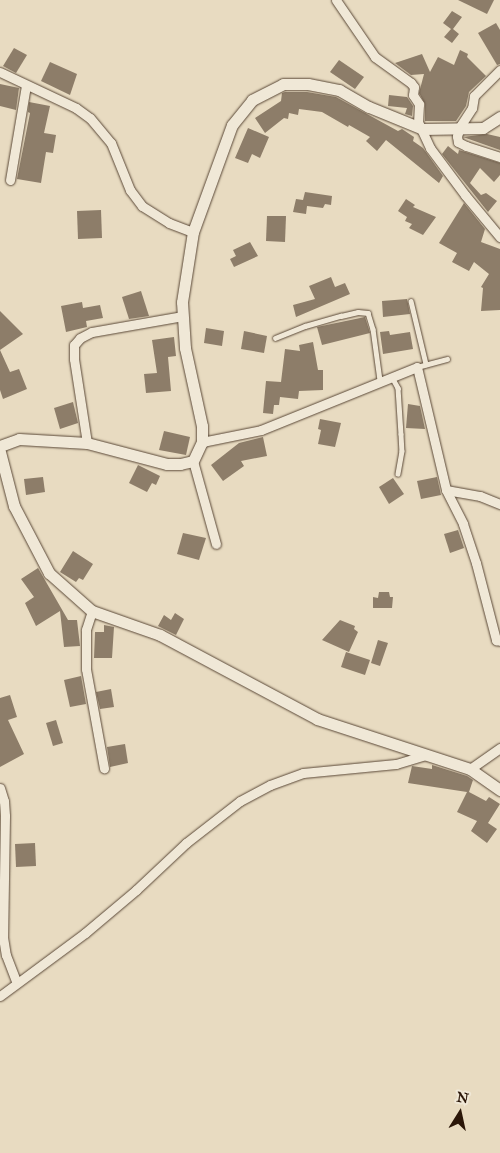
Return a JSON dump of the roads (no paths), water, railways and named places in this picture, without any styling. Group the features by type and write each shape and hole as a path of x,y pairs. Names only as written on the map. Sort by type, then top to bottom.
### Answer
{"street":[{"path":"336,0 375,57 414,87 414,95 419,104 418,122 423,129 430,148 500,237"},
{"path":"500,70 474,96 472,108 459,130 458,142 500,157"},
{"path":"0,72 26,86 76,108 90,118 111,143 130,190 142,206 153,215 193,232"},
{"path":"216,544 193,461 202,442 202,426 185,348 182,302 193,232 232,125 252,100 266,91 283,84 327,86 339,90 410,126 423,129 459,130 483,128 500,117"},
{"path":"10,180 26,86"},
{"path":"88,443 74,359 74,345 80,338 92,332 183,316"},
{"path":"202,442 262,430 380,380 417,367 446,490 463,524 476,563 496,640 500,641"},
{"path":"0,446 18,439 88,443 167,464 193,461"},
{"path":"0,452 14,506 48,573 92,611 160,635 317,720 470,769 500,790"},
{"path":"446,490 480,496 500,504"},
{"path":"92,611 86,630 86,669 104,768"},
{"path":"470,769 500,748"},
{"path":"0,996 16,981 85,933 136,890 186,842 240,801 270,785 303,773 396,764 426,755"},
{"path":"0,788 4,801 5,816 3,937 6,956 16,981"}],"lane":[{"path":"410,301 426,364"},
{"path":"275,338 332,318 358,312 368,313 380,380"},
{"path":"417,367 447,359"},
{"path":"392,376 398,388 402,434 402,451 398,474"}]}
